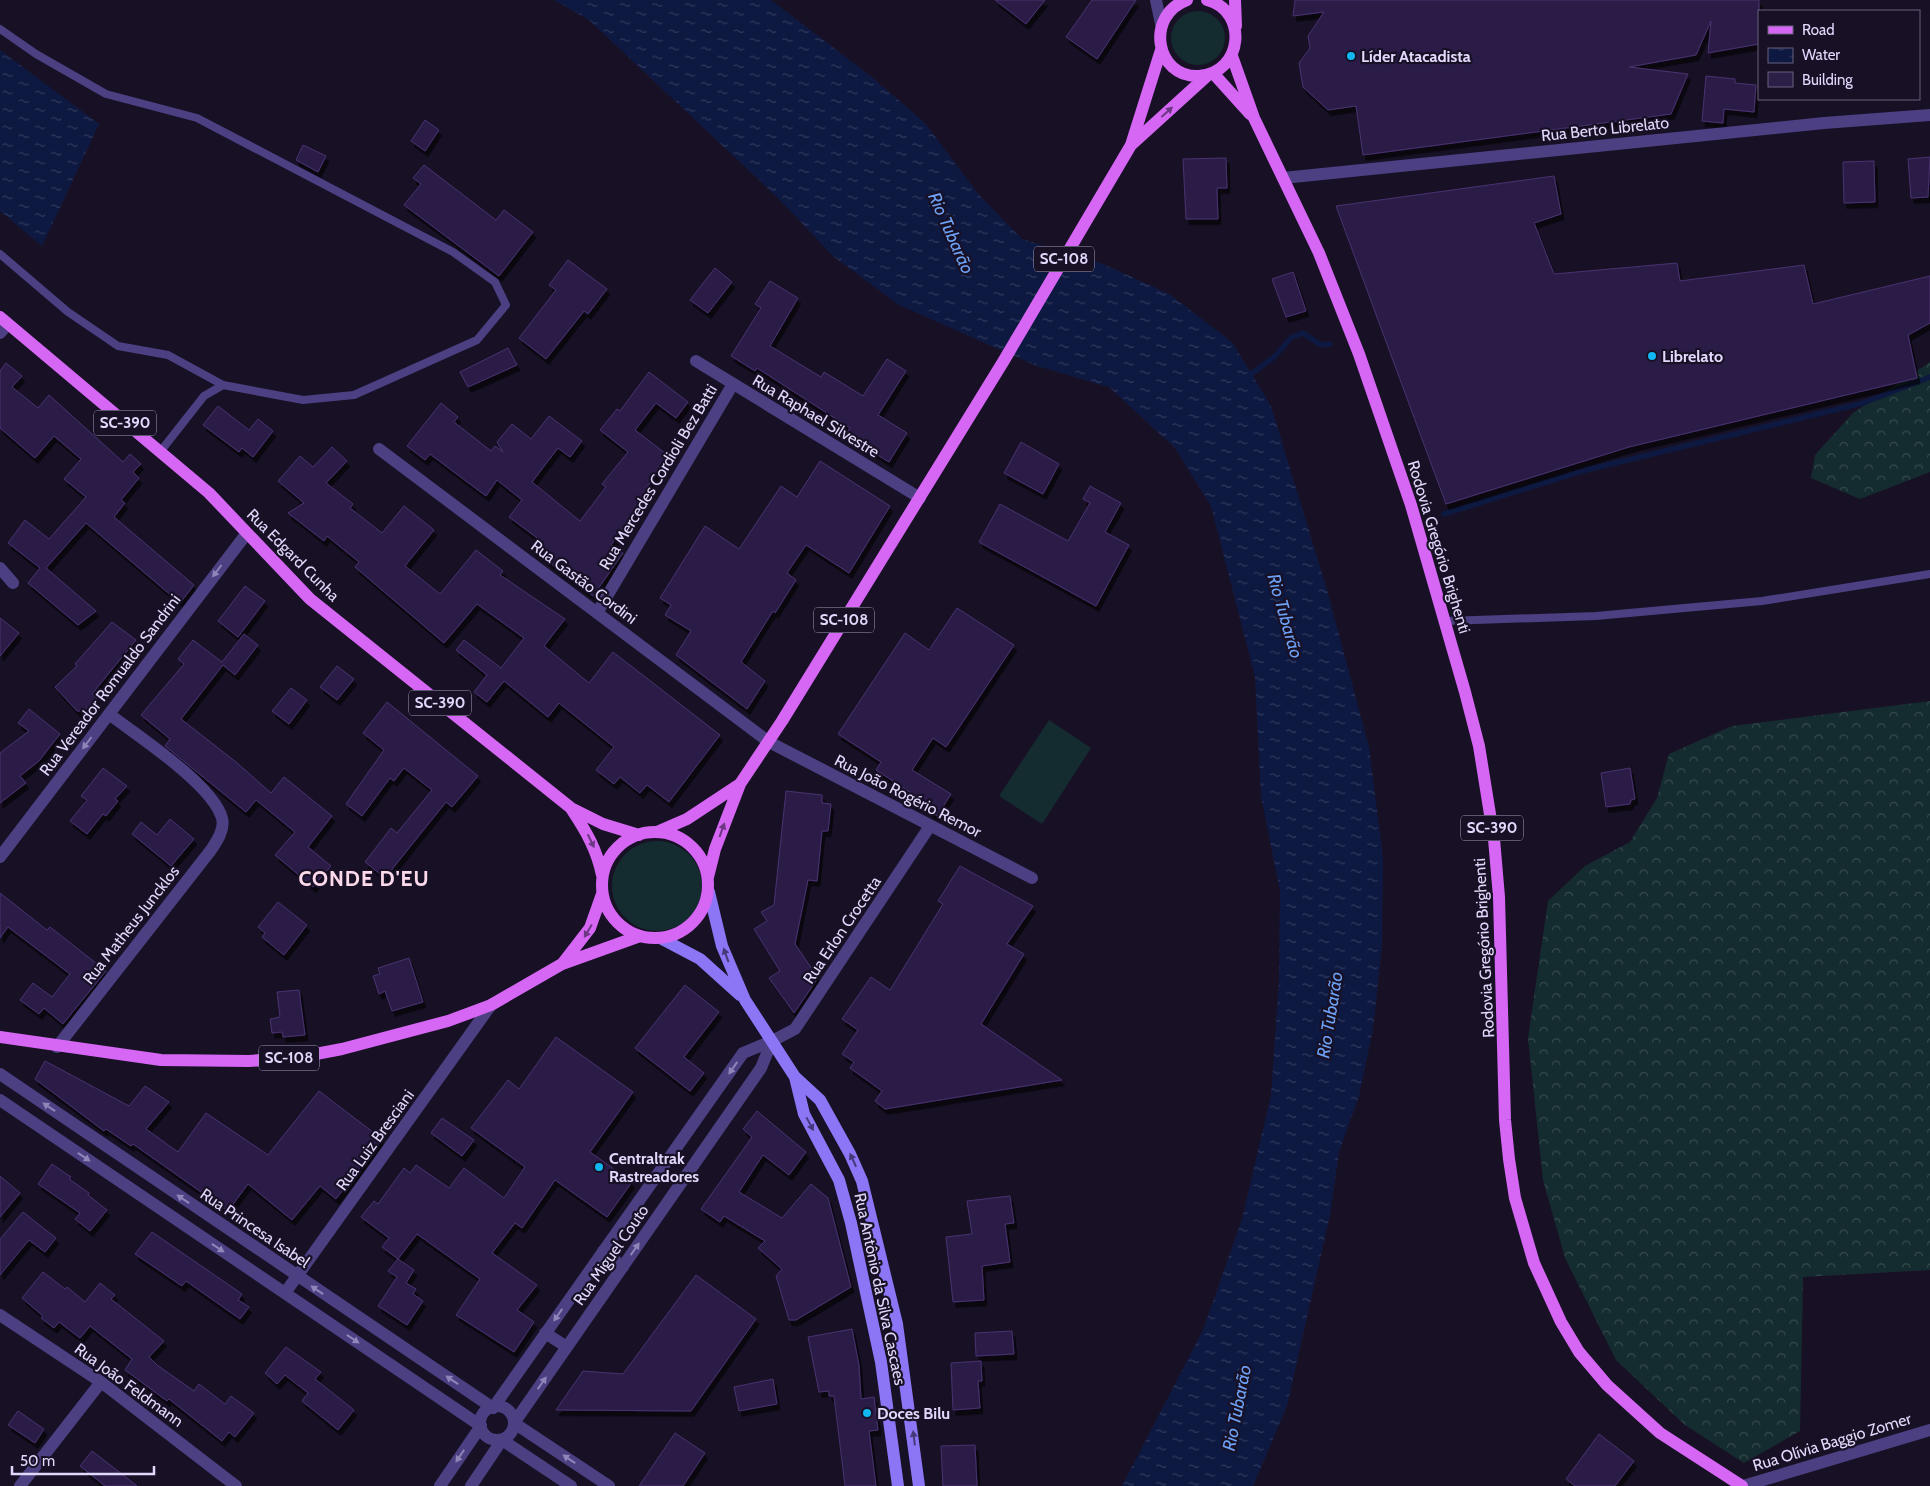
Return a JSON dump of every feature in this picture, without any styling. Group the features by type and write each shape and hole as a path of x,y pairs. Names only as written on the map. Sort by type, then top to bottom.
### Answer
{"main road":[{"path":"1184,0 1173,7 1161,24 1159,37 1161,50 1174,68 1185,74 1196,76 1211,74 1224,66 1232,56 1236,44 1235,0"},
{"path":"1207,0 1224,9 1232,19 1236,31"},
{"name":"SC-108","path":"708,877 715,849 740,784 769,742 920,498 1128,150 1161,50"},
{"name":"Rodovia Gregório Brighenti","path":"1232,56 1254,118 1319,253 1359,354 1410,505 1446,621 1479,746 1494,839 1499,897 1505,1120 1509,1160 1515,1198 1534,1263 1561,1322 1579,1352 1608,1385 1660,1433 1742,1486"},
{"name":"SC-108","path":"1128,150 1211,74"},
{"name":"Rodovia Gregório Brighenti","path":"1211,74 1254,118"},
{"name":"Rua Edgard Cunha","path":"3,325 209,493 310,599 571,808 603,824 638,835"},
{"name":"SC-108","path":"657,832 687,818 740,784"},
{"name":"Rua Edgard Cunha","path":"571,808 594,848 602,878"},
{"path":"657,832 675,836 691,845 702,860 708,877 709,892 704,909 694,923 679,934 662,939 640,936 626,930 614,920 606,907 602,892 602,878 606,864 614,851 625,841 638,835 657,832"},
{"name":"SC-108","path":"562,964 590,928 602,892"},
{"name":"Rua Antônio da Silva Cascaes","path":"709,892 722,946 745,1000 795,1077 820,1100 862,1180 903,1358 919,1486"},
{"name":"SC-108","path":"0,1038 128,1057 202,1062 300,1057 342,1050 412,1033 491,1005 562,964 640,936"},
{"name":"Rua Antônio da Silva Cascaes","path":"662,939 700,959 745,1000"},
{"name":"Rua Antônio da Silva Cascaes","path":"795,1077 804,1114 839,1180 851,1223 881,1362 898,1486"},
{"path":"851,1223 872,1219"},
{"path":"881,1362 903,1358"}],"street":[{"path":"1156,0 1161,24"},
{"name":"Rua Berto Librelato","path":"1284,178 1805,125 1930,115"},
{"name":"Rua Raphael Silvestre","path":"696,361 920,498"},
{"name":"Rua Mercedes Cordioli Bez Batti","path":"597,613 733,384"},
{"name":"Rua Gastão Cordini","path":"379,449 769,742"},
{"name":"Rua Vereador Romualdo Sandrini","path":"0,857 247,532"},
{"path":"0,568 13,583"},
{"name":"Rua Matheus Juncklos","path":"57,1047 211,850 220,834 222,820 216,805 202,788 109,714"},
{"name":"Rua João Rogério Remor","path":"769,742 1032,878"},
{"name":"Rua Erlon Crocetta","path":"772,1041 795,1029 930,826"},
{"name":"Rua Luiz Bresciani","path":"285,1293 491,1005"},
{"name":"Rua Miguel Couto","path":"493,1408 743,1053 772,1041"},
{"name":"Rua Miguel Couto","path":"514,1423 761,1068 772,1041"},
{"name":"Rua Princesa Isabel","path":"0,1074 493,1408"},
{"path":"0,1100 481,1426 491,1439 502,1440 571,1486"},
{"path":"603,1251 623,1267"},
{"name":"Rua João Feldmann","path":"0,1315 101,1382 236,1486"},
{"path":"545,1333 566,1347"},
{"path":"20,1486 101,1382"},
{"path":"440,1486 481,1426 482,1416 493,1408 507,1410 514,1423 609,1486"},
{"path":"471,1486 502,1440 511,1433 514,1423"},
{"name":"Rua Olívia Baggio Zomer","path":"1742,1486 1930,1430"}],"lane":[{"path":"0,29 36,54 106,94 198,118 454,252 495,282 506,305 477,340 354,395 303,400 223,385 168,355 118,346 68,312 0,254"},
{"path":"160,452 204,396 223,385"},
{"path":"1446,621 1596,616 1762,601 1930,574"}],"green space":[{"path":"1193,11 1203,11 1213,15 1221,23 1225,38 1221,53 1213,61 1203,65 1193,65 1183,61 1175,53 1171,43 1171,33 1175,23 1183,15"},
{"path":"1930,362 1930,472 1860,499 1811,478 1815,455 1853,413"},
{"path":"1930,701 1930,1270 1803,1277 1800,1431 1744,1463 1685,1425 1616,1360 1565,1258 1543,1180 1528,1038 1548,901 1585,866 1630,842 1657,798 1669,754 1732,726"},
{"path":"1049,720 1091,748 1042,824 999,796"},
{"path":"657,841 674,845 689,854 698,869 702,886 698,903 689,918 674,927 657,931 640,927 625,918 616,903 612,886 616,869 625,854 640,845"}],"water":[{"name":"Rio Tubarão","path":"554,0 771,0 868,74 924,122 979,195 1022,239 1103,264 1169,294 1232,342 1271,406 1327,590 1369,747 1383,857 1382,947 1373,1029 1359,1096 1339,1152 1330,1215 1287,1406 1253,1486 1122,1486 1203,1330 1242,1219 1271,1095 1279,982 1280,891 1261,796 1255,677 1211,506 1175,448 1109,387 1037,366 899,305 834,257 777,197 589,20"},
{"path":"0,50 99,124 42,246 0,211"}],"building":[{"path":"995,0 1045,0 1026,24"},
{"path":"1092,0 1136,0 1097,59 1066,37"},
{"path":"1295,0 1759,0 1758,44 1708,53 1711,21 1696,55 1629,67 1688,74 1671,114 1363,155 1356,106 1328,110 1303,87 1299,63 1310,48 1308,36 1324,12 1293,16"},
{"path":"1706,76 1735,79 1735,83 1756,85 1754,112 1724,109 1723,123 1702,121"},
{"path":"425,120 439,130 425,151 411,141"},
{"path":"303,145 326,156 318,172 296,160"},
{"path":"1930,157 1928,197 1911,198 1908,159"},
{"path":"1226,158 1227,188 1217,188 1218,219 1186,219 1183,159"},
{"path":"1874,161 1875,202 1844,203 1843,162"},
{"path":"424,165 496,220 504,210 533,232 499,276 404,205 421,184 413,178"},
{"name":"Librelato","path":"1554,176 1561,214 1534,223 1554,274 1677,263 1680,281 1804,265 1813,304 1930,276 1930,323 1908,335 1917,378 1629,447 1446,504 1336,206"},
{"path":"568,260 607,289 588,314 584,311 546,359 519,338 556,290 549,285"},
{"path":"715,268 732,282 708,313 690,300"},
{"path":"1293,272 1306,311 1286,317 1272,279"},
{"path":"770,281 798,298 770,346 821,377 824,372 863,396 887,359 906,371 878,415 907,433 889,462 845,435 850,428 757,368 755,371 731,356 761,308 755,304"},
{"path":"508,348 517,365 468,387 460,372"},
{"path":"6,363 22,376 12,387 38,408 49,395 123,462 130,454 141,464 133,472 139,478 121,500 125,503 114,517 194,585 180,603 86,523 46,568 96,611 78,625 28,583 40,568 8,543 25,520 49,539 86,497 64,479 81,459 54,436 35,458 0,428 0,371"},
{"path":"649,372 688,402 676,418 656,403 635,430 670,457 646,488 650,492 611,545 623,553 593,596 533,550 540,540 509,517 522,500 497,480 486,496 430,454 425,460 407,446 441,403 458,417 454,422 491,451 495,446 503,452 497,442 512,424 531,439 549,416 582,441 570,457 558,448 532,482 580,521 606,487 602,484 628,452 600,430 617,409 620,411"},
{"path":"218,406 249,430 258,419 273,431 253,457 242,448 239,452 203,425"},
{"path":"1021,442 1059,464 1043,494 1004,473"},
{"path":"332,447 347,461 326,483 353,504 350,508 382,533 404,506 434,530 405,566 440,594 476,550 503,571 500,575 565,619 544,646 589,683 613,652 720,735 669,802 647,785 640,793 620,777 614,784 596,770 614,747 559,703 548,717 504,681 487,702 474,692 487,675 456,650 464,640 501,668 524,638 477,604 444,643 355,567 359,562 327,536 324,541 288,513 304,503 278,481 300,456 313,467"},
{"path":"820,461 890,506 849,573 806,545 787,573 796,580 775,613 773,611 741,662 765,681 747,709 676,655 691,631 665,615 671,605 660,598 705,526 739,549 781,486 797,497"},
{"path":"1090,486 1121,503 1105,532 1129,545 1096,606 979,542 1000,504 1068,541 1090,503 1083,499"},
{"path":"245,586 265,601 238,637 218,621"},
{"path":"957,608 1014,645 946,747 933,738 912,770 951,794 937,816 908,797 911,793 876,770 881,762 838,734 905,633 929,650"},
{"path":"0,618 19,633 0,656"},
{"path":"112,622 136,640 92,694 97,699 83,711 77,711 55,687 77,666 75,664"},
{"path":"244,634 258,645 235,675 223,665 181,719 236,762 271,793 284,777 332,816 308,847 331,866 313,887 275,855 295,832 256,800 246,812 165,746 170,739 141,715 184,664 178,659 193,640 222,662"},
{"path":"337,666 354,679 337,700 320,687"},
{"path":"291,688 307,700 289,724 272,711"},
{"path":"387,702 478,776 452,807 446,802 385,878 365,862 391,828 397,833 432,790 404,768 394,781 390,778 362,816 346,804 384,750 363,733"},
{"path":"29,709 60,734 39,761 20,776 26,783 0,803 0,753 29,731 18,723"},
{"path":"103,768 127,786 115,799 118,801 106,816 103,814 87,834 70,821 87,800 81,796"},
{"path":"1630,768 1635,799 1631,800 1630,804 1606,807 1601,773"},
{"path":"786,791 822,795 822,803 831,804 828,831 822,831 817,881 808,880 795,944 818,978 794,1013 769,978 780,971 754,929 767,921 761,912 774,905"},
{"path":"170,819 194,839 171,866 132,834 141,822 157,835"},
{"path":"960,866 1033,906 1007,944 1024,954 981,1024 1062,1080 885,1109 875,1101 882,1091 850,1068 854,1062 842,1054 858,1030 842,1019 871,977 890,990 943,904 938,901"},
{"path":"0,893 47,930 50,927 106,971 63,1024 44,1008 39,1014 20,1000 33,983 52,997 70,974 8,927 0,938"},
{"path":"278,902 307,925 284,955 262,937 265,933 258,927"},
{"path":"409,958 423,1002 392,1011 385,991 379,994 373,976 380,974 378,968"},
{"path":"685,985 719,1012 684,1057 704,1073 690,1091 635,1048"},
{"path":"299,990 305,1035 283,1037 282,1032 272,1033 270,1019 280,1017 277,992"},
{"path":"556,1037 633,1092 590,1152 632,1182 607,1217 555,1180 522,1228 515,1223 492,1253 537,1285 517,1310 534,1322 514,1352 456,1315 480,1279 417,1234 398,1259 382,1247 389,1238 361,1217 374,1201 378,1204 404,1168 410,1173 416,1165 449,1188 464,1168 504,1198 525,1167 471,1128 508,1080 519,1089"},
{"path":"45,1061 129,1106 145,1086 169,1102 146,1129 178,1152 206,1113 268,1155 319,1091 382,1139 336,1199 320,1186 292,1220 248,1184 228,1211 133,1144 131,1146 106,1129 104,1131 35,1079"},
{"path":"757,1111 806,1152 789,1175 763,1155 739,1192 782,1218 811,1184 828,1198 851,1287 796,1320 789,1320 776,1276 782,1269 758,1248 765,1241 724,1216 720,1222 701,1209 752,1137 743,1129"},
{"path":"442,1118 474,1140 462,1156 431,1133"},
{"path":"52,1164 71,1177 69,1179 89,1193 88,1195 107,1210 90,1231 75,1219 80,1213 38,1184"},
{"path":"0,1176 20,1193 0,1217"},
{"path":"1010,1196 1014,1223 1005,1224 1010,1262 982,1266 984,1300 953,1302 946,1237 972,1234 967,1201"},
{"path":"23,1212 56,1238 45,1252 29,1240 0,1275 0,1239"},
{"path":"152,1232 242,1294 238,1300 249,1307 240,1319 186,1281 182,1286 135,1254"},
{"path":"398,1259 414,1270 406,1283 416,1289 413,1294 423,1301 407,1325 378,1306 397,1277 388,1271"},
{"path":"43,1272 65,1289 67,1287 85,1302 100,1283 115,1295 111,1299 164,1341 149,1357 157,1365 194,1391 199,1384 225,1404 231,1396 254,1413 235,1437 229,1432 222,1441 169,1399 167,1401 125,1370 132,1359 90,1326 80,1338 59,1322 54,1328 41,1318 43,1316 22,1298"},
{"path":"696,1275 756,1319 691,1411 556,1410 583,1371 623,1374"},
{"path":"852,1329 859,1365 861,1399 874,1397 878,1430 869,1431 876,1486 845,1486 834,1396 829,1396 829,1391 819,1392 808,1337"},
{"path":"1012,1331 1014,1354 976,1356 975,1333"},
{"path":"286,1347 321,1372 315,1379 354,1410 338,1430 302,1401 308,1393 285,1375 277,1384 265,1373"},
{"path":"981,1361 982,1381 978,1381 980,1408 953,1410 951,1363"},
{"path":"773,1379 777,1404 739,1411 734,1387"},
{"path":"18,1411 44,1429 35,1443 8,1425"},
{"path":"675,1433 705,1453 683,1486 639,1486"},
{"path":"1599,1434 1634,1461 1615,1486 1575,1486 1566,1479"},
{"path":"975,1445 977,1486 943,1486 941,1446"},
{"path":"92,1451 137,1486 105,1486 80,1466"}],"waterway":[{"path":"1247,377 1274,357 1292,337 1303,333 1321,345 1330,344"},
{"path":"1444,514 1582,471 1863,403 1930,377"}],"place":[{"name":"Líder Atacadista","path":"1351,56"},
{"name":"Librelato","path":"1652,356"},
{"name":"Centraltrak Rastreadores","path":"599,1167"},
{"name":"Doces Bilu","path":"867,1413"}],"district":[{"name":"CONDE D'EU","path":"364,878"}]}
